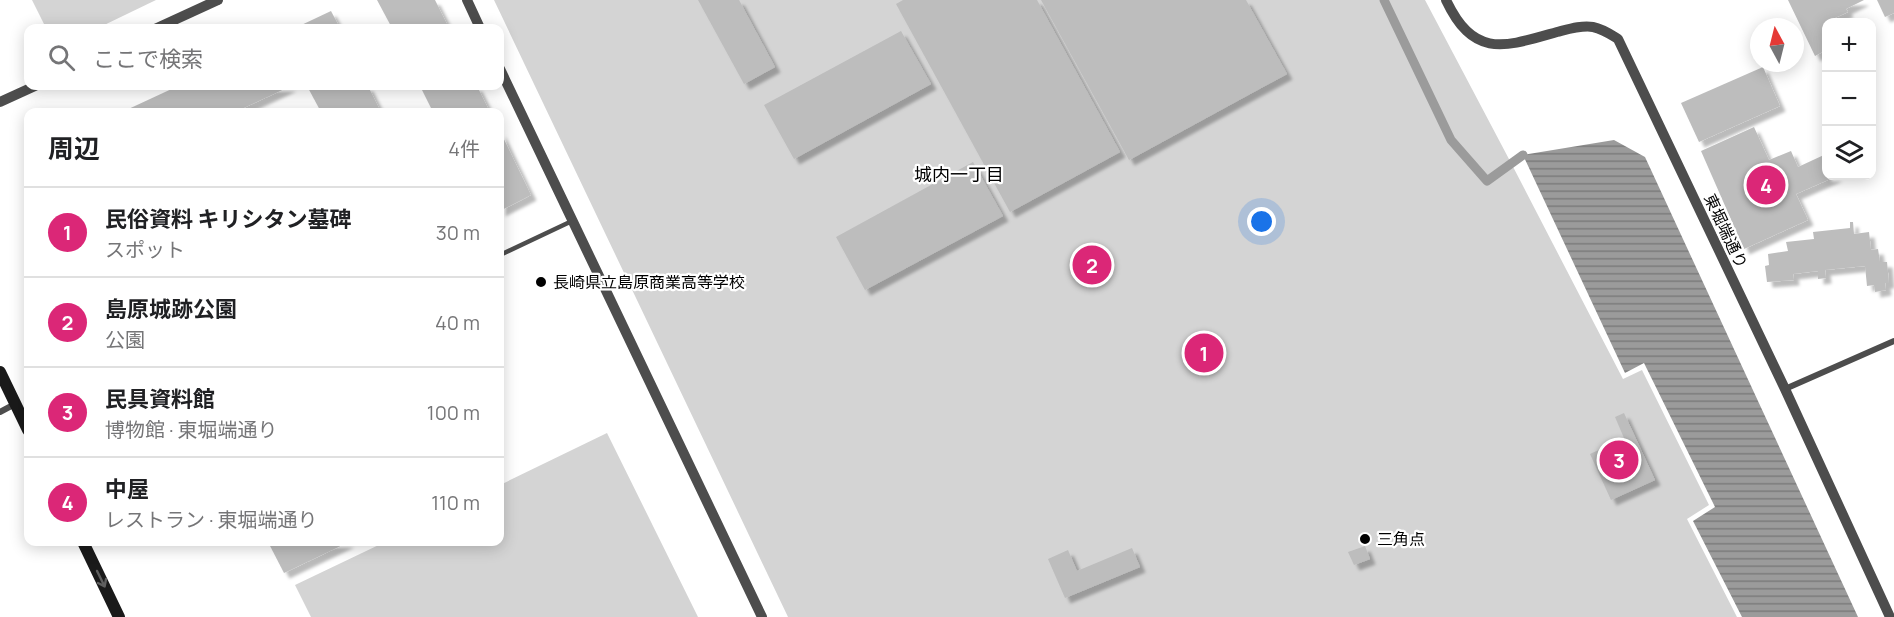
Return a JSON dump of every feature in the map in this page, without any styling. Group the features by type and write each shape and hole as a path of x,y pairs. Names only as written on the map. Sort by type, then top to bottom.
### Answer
{"main road":[{"path":"0,372 24,421"},
{"path":"84,546 119,617"}],"street":[{"path":"166,24 218,0"},
{"path":"467,0 478,24"},
{"name":"東堀端通り","path":"1446,0 1455,19 1467,32 1480,40 1497,45 1518,43 1578,27 1592,27 1607,31 1618,39 1891,616"},
{"path":"504,77 762,617"},
{"path":"0,102 26,90"},
{"path":"1785,389 1894,341"},
{"path":"0,412 16,404"}],"lane":[{"path":"504,253 572,221"}],"shaded area":[{"path":"32,0 156,0 106,24 44,24"},
{"path":"494,0 1425,0 1623,379 1642,370 1709,505 1687,519 1737,617 788,617"},
{"path":"1614,140 1645,157 1858,617 1742,617 1693,521 1715,507 1644,363 1625,373 1523,155"},
{"path":"607,433 698,617 311,617 295,585 377,546 504,546 504,483"}],"building":[{"path":"377,0 435,0 447,24 390,24"},
{"path":"698,0 739,0 775,67 744,84"},
{"path":"903,0 1037,0 1120,152 1010,212 896,4"},
{"path":"1041,0 1246,0 1287,74 1129,160"},
{"path":"1788,0 1864,0 1846,9 1848,12 1835,18 1822,18 1822,52 1815,56 1804,33 1804,18 1797,18"},
{"path":"1877,0 1894,0 1894,13 1885,17"},
{"path":"331,11 338,24 303,24"},
{"path":"901,31 931,84 794,159 764,105"},
{"path":"1752,72 1765,72 1780,106 1699,142 1681,103"},
{"path":"169,90 282,90 244,108 131,108"},
{"path":"309,90 370,90 379,108 319,108"},
{"path":"422,90 479,90 488,108 431,108"},
{"path":"1754,127 1769,160 1791,151 1798,167 1822,156 1822,180 1828,180 1796,194 1808,220 1744,249 1701,151"},
{"path":"504,139 531,195 504,209"},
{"path":"973,162 1003,216 865,290 836,237"},
{"path":"1850,222 1853,222 1854,234 1869,232 1871,250 1878,249 1880,262 1887,262 1889,283 1885,283 1886,290 1875,292 1874,285 1867,286 1865,266 1825,270 1826,278 1818,279 1818,271 1793,274 1794,280 1767,282 1765,266 1769,265 1768,254 1788,251 1786,242 1814,239 1813,232 1850,228"},
{"path":"1624,413 1655,480 1611,500 1590,454 1624,438 1615,417"},
{"path":"270,546 341,546 284,573"},
{"path":"1365,546 1370,559 1354,565 1348,552"},
{"path":"1132,548 1140,567 1065,598 1048,559 1068,550 1077,571"}],"waterway":[{"path":"1384,0 1451,140 1487,181 1523,155"}],"place":[{"name":"中屋","path":"1766,185"},
{"name":"島原城跡公園","path":"1092,265"},
{"name":"長崎県立島原商業高等学校","path":"541,282"},
{"name":"民俗資料 キリシタン墓碑","path":"1204,353"},
{"name":"民具資料館","path":"1619,460"},
{"name":"三角点","path":"1365,539"}],"district":[{"name":"城内一丁目","path":"959,175"}]}
